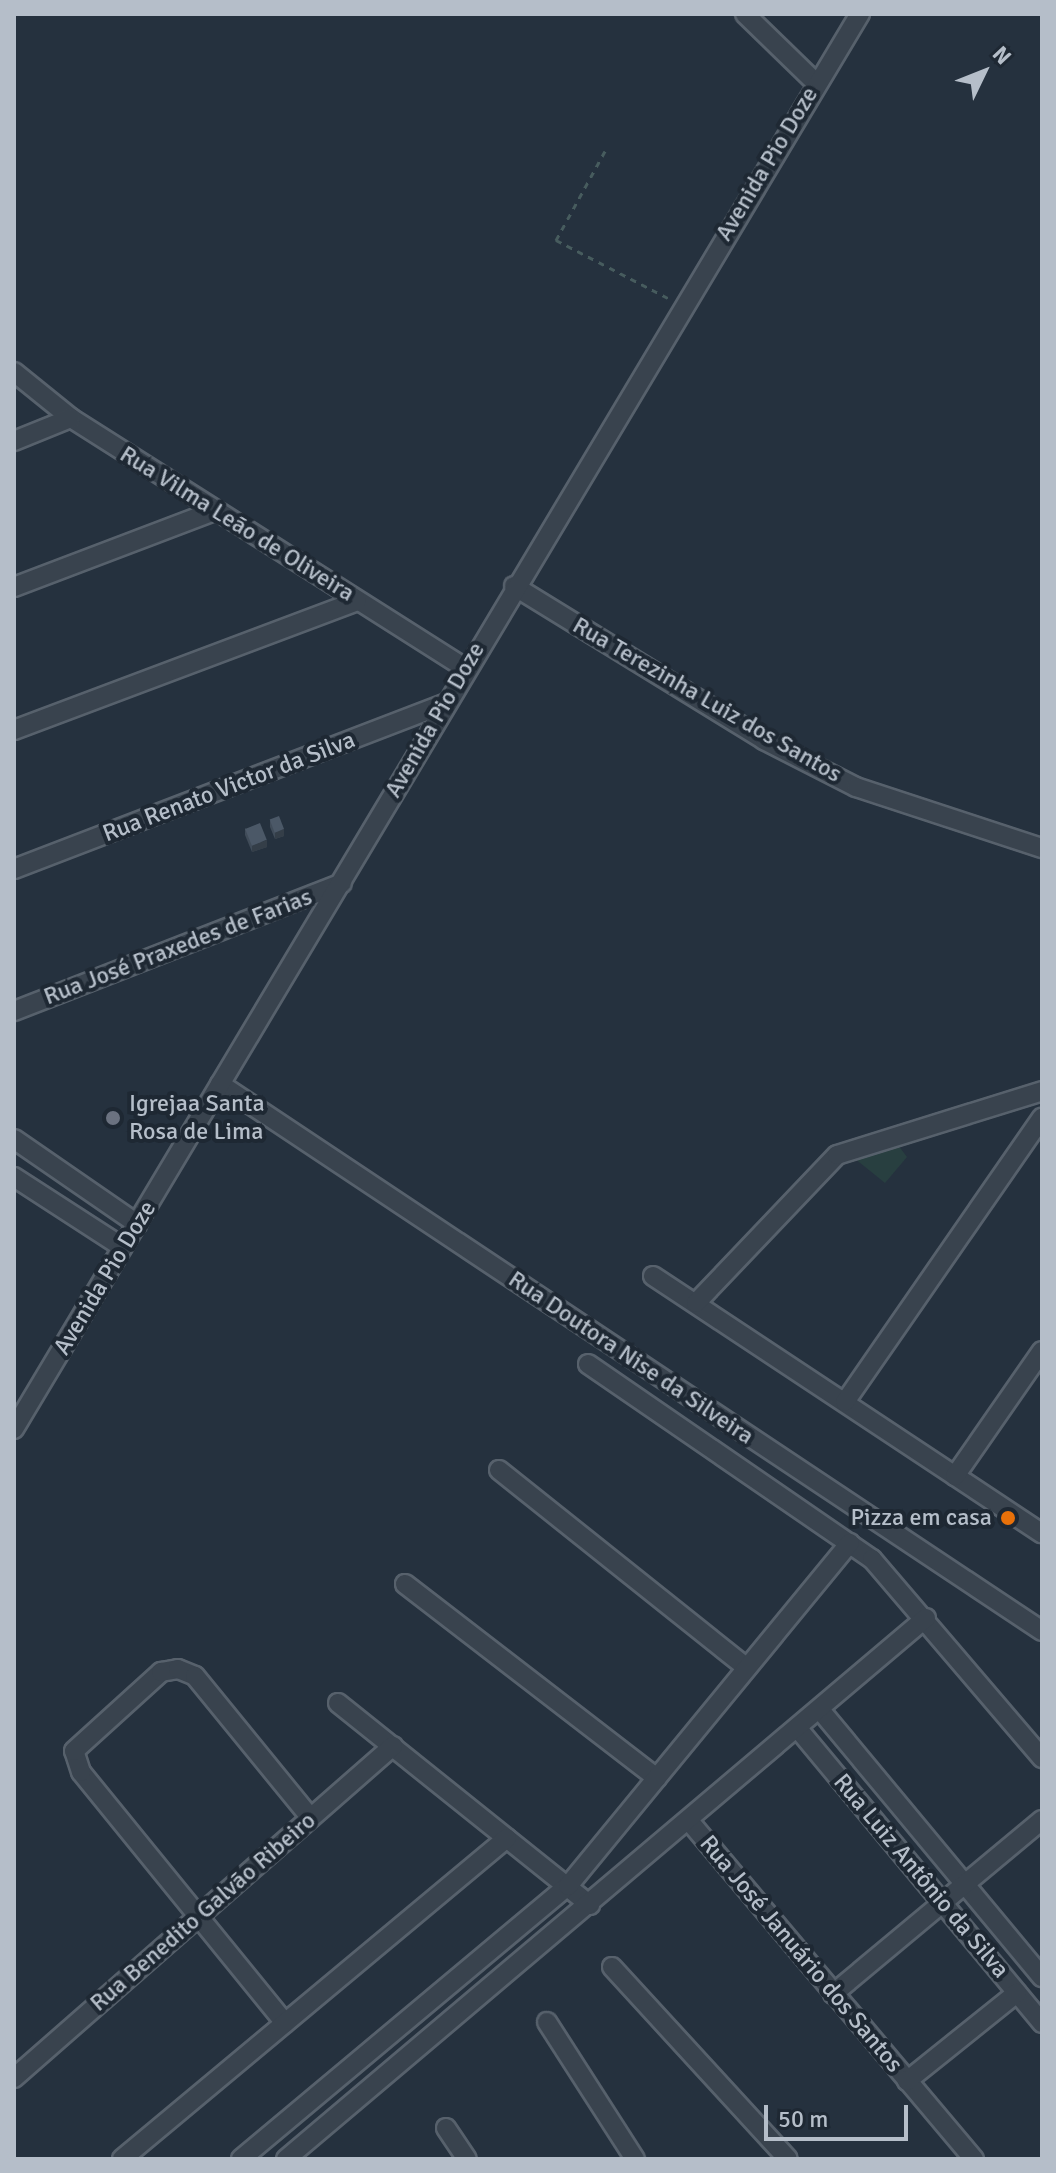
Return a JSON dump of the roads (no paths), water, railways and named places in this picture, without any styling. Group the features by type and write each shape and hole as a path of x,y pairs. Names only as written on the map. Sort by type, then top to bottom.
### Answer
{"street":[{"path":"745,14 816,83"},
{"name":"Avenida Pio Doze","path":"15,1424 342,883 465,668 682,305 860,14"},
{"name":"Rua Vilma Leão de Oliveira","path":"14,372 71,418 465,668"},
{"path":"14,441 71,418"},
{"path":"14,587 214,511"},
{"name":"Rua Terezinha Luiz dos Santos","path":"514,586 764,740 856,787 1042,848"},
{"path":"14,730 357,601"},
{"name":"Rua Renato Victor da Silva","path":"14,869 444,704"},
{"name":"Rua José Praxedes de Farias","path":"14,1011 342,883"},
{"name":"Rua Doutora Nise da Silveira","path":"220,1084 1042,1631"},
{"path":"696,1303 837,1155 1042,1091"},
{"path":"845,1402 1042,1117"},
{"path":"14,1142 137,1224"},
{"path":"14,1177 122,1247"},
{"path":"653,1276 1042,1533"},
{"path":"955,1476 1042,1351"},
{"path":"588,1364 850,1543 926,1618 1042,1758"},
{"path":"499,1470 747,1668"},
{"path":"241,2159 568,1886 850,1543"},
{"path":"405,1584 657,1778"},
{"path":"286,2159 799,1730 926,1618"},
{"path":"285,2023 81,1772 74,1751 86,1735 161,1672 178,1669 195,1676 311,1818"},
{"path":"338,1703 590,1905"},
{"name":"Rua Luiz Antônio da Silva","path":"821,1711 1042,1977"},
{"name":"Rua Luiz Antônio da Silva","path":"799,1730 944,1900 1042,2023"},
{"name":"Rua Benedito Galvão Ribeiro","path":"14,2078 393,1746"},
{"path":"833,1994 1042,1820"},
{"name":"Rua José Januário dos Santos","path":"690,1822 974,2159"},
{"path":"122,2159 507,1838"},
{"path":"612,1967 788,2159"},
{"path":"907,2081 1017,1993"},
{"path":"547,2022 635,2159"},
{"path":"315,2099 334,2119"},
{"path":"446,2128 467,2159"}],"place":[{"name":"Igrejaa Santa Rosa de Lima","path":"113,1118"},
{"name":"Pizza em casa","path":"1008,1518"}]}
